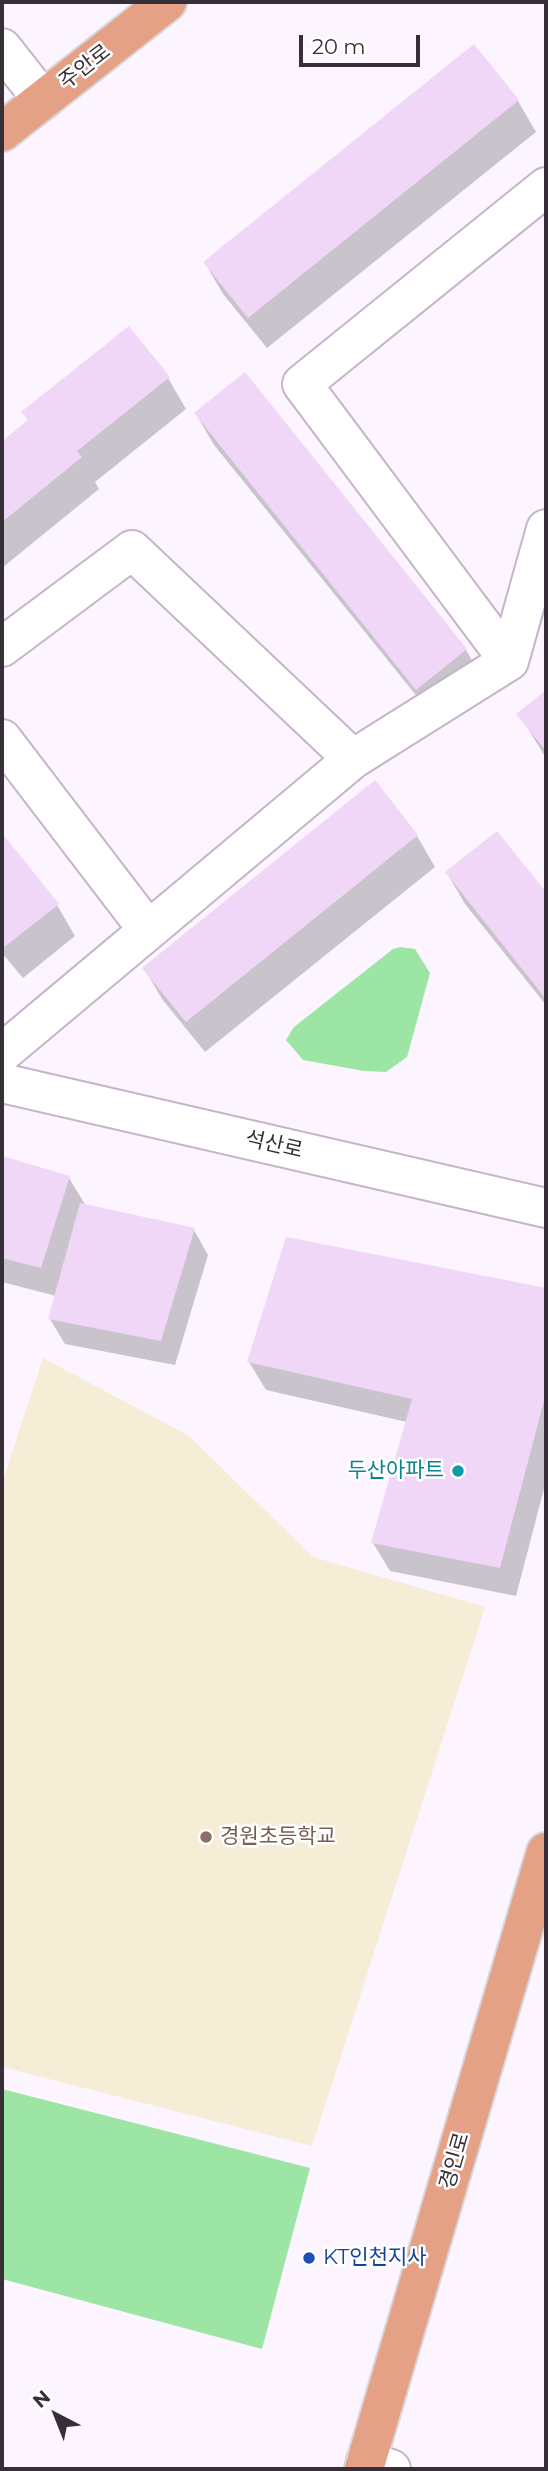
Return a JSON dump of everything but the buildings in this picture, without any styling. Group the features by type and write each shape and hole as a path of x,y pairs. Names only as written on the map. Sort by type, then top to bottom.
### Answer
{"main road":[{"name":"주안로","path":"2,132 167,2"},
{"name":"경인로","path":"374,2467 546,1852"}],"street":[{"path":"2,48 43,100"},
{"path":"509,661 302,384 546,187"},
{"path":"2,1053 353,760 509,661 546,529"},
{"path":"2,647 132,550 353,760"},
{"path":"2,739 148,930"},
{"name":"석산로","path":"2,1083 546,1208"}],"shaded area":[{"name":"경원초등학교","path":"43,1358 189,1436 313,1557 485,1607 312,2146 2,2067 2,1484"}],"green space":[{"path":"393,949 415,949 430,973 407,1057 386,1072 364,1071 303,1060 286,1040 294,1027"},
{"path":"2,2089 310,2168 262,2349 2,2279"}],"place":[{"name":"두산아파트","path":"458,1471"},
{"name":"경원초등학교","path":"206,1837"},
{"name":"KT인천지사","path":"309,2258"}]}
